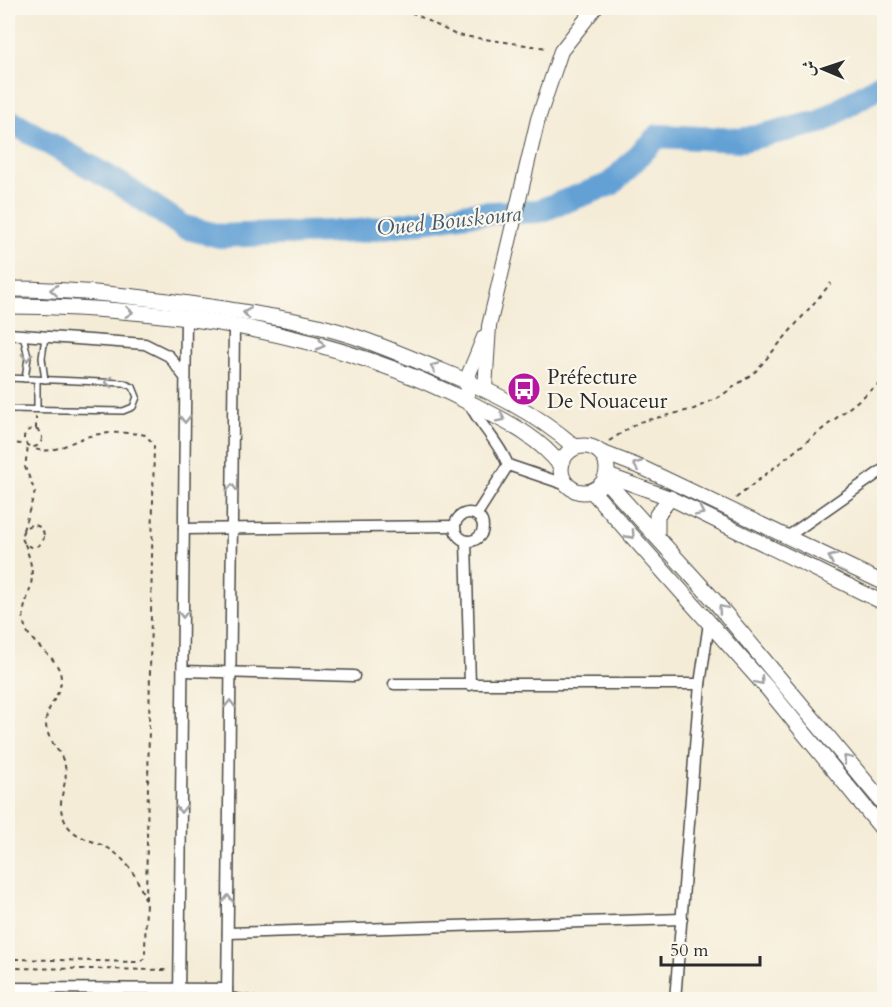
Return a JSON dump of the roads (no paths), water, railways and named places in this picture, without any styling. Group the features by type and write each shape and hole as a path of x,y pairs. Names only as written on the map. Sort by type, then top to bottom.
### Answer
{"main road":[{"path":"8,289 119,294 267,316 353,336 485,389 531,413 575,447"},
{"path":"8,306 66,308 186,318 351,353 468,401 510,422 544,448 561,466 567,485 578,492 592,491 606,478"},
{"path":"561,466 568,452 575,447 585,446 599,451 606,463 606,478 713,599 885,804"},
{"path":"592,491 709,623 885,831"},
{"path":"657,537 657,515 670,498"}],"street":[{"path":"485,389 489,326 538,119 561,51 596,8"},
{"path":"180,994 186,318"},
{"path":"489,326 466,381 468,401 474,414 500,445 508,465 567,485"},
{"path":"8,988 227,994 234,327"},
{"path":"8,334 154,346 176,362 184,378"},
{"path":"599,451 645,469 725,509 885,583"},
{"path":"477,514 508,465"},
{"path":"787,537 885,469"},
{"path":"606,478 670,498 885,603"},
{"path":"462,513 477,514 483,522 483,532 476,540 466,541 458,535 454,526 462,513"},
{"path":"184,529 454,526"},
{"path":"466,541 470,685"},
{"path":"675,999 700,684 709,623"},
{"path":"183,671 354,676"},
{"path":"394,684 700,684"},
{"path":"228,933 682,919"}],"lane":[{"path":"23,335 28,357 25,379"},
{"path":"45,336 42,358 45,380"},
{"path":"8,378 128,384 136,392 136,402 129,410 123,411 8,409"},
{"path":"37,409 38,380"},
{"path":"227,994 256,999"}],"waterway":[{"name":"Oued Bouskoura","path":"8,120 117,182 184,227 220,236 359,231 468,214 539,211 611,184 658,136 742,140 820,122 884,83"}],"place":[{"name":"Préfecture De Nouaceur","path":"524,389"}]}
